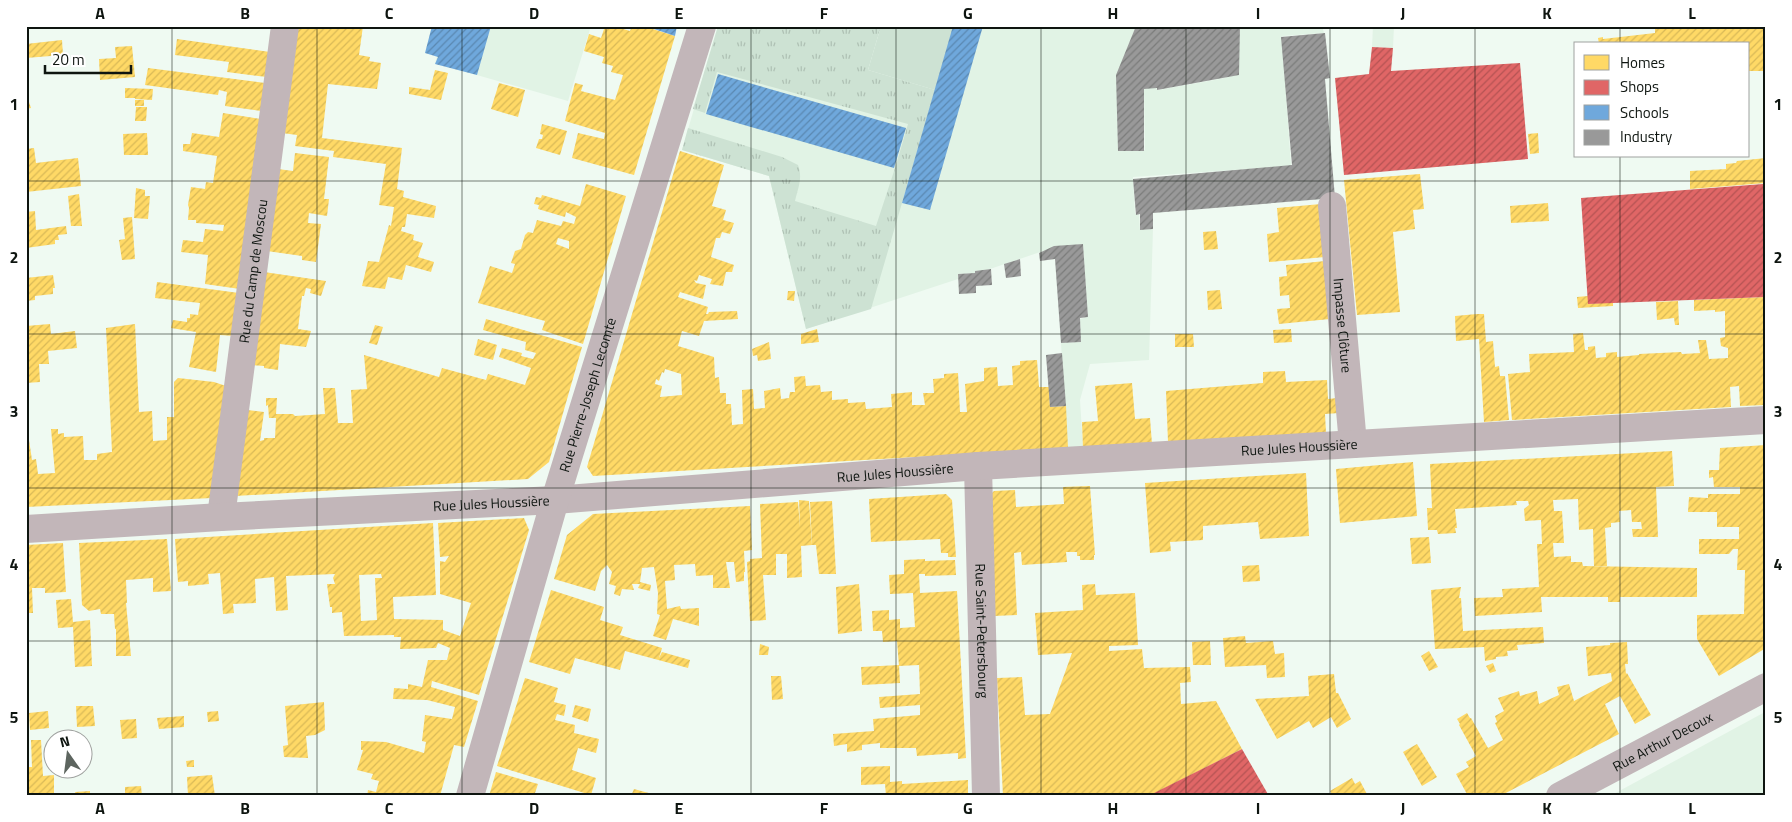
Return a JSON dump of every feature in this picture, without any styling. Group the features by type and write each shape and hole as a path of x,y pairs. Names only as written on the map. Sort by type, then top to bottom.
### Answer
{"street":[{"name":"Rue du Camp de Moscou","path":"221,516 285,26"},
{"name":"Rue Pierre-Joseph Lecomte","path":"470,796 554,500 702,26"},
{"name":"Impasse Clôture","path":"1332,206 1353,444"},
{"name":"Rue Jules Houssière","path":"26,530 221,516 554,500 978,466 1766,420"},
{"name":"Rue Saint-Petersbourg","path":"978,466 986,796"},
{"name":"Rue Arthur Decoux","path":"1560,796 1766,687"}],"shaded area":[{"path":"446,26 591,26 568,101 435,63"},
{"path":"718,26 935,90 983,26 1136,26 1117,74 1118,151 1145,150 1144,88 1156,88 1158,90 1238,74 1240,26 1322,26 1324,33 1282,36 1291,166 1133,177 1135,214 1139,214 1140,230 1153,229 1149,360 1090,364 1080,400 1083,447 1067,448 1061,343 1081,342 1080,319 1088,317 1083,244 1055,247 990,269 975,273 958,274 958,279 806,329 769,176 682,150"},
{"path":"1373,26 1394,26 1393,48 1372,47"},
{"path":"1765,712 1766,796 1610,796"}],"green space":[{"path":"718,26 881,26 868,70 935,90 871,309 806,329 769,176 682,150 688,128 782,157 798,165 800,174 795,201 876,226 908,124 717,72 705,113 693,109"},
{"path":"881,26 954,26 935,90 868,70"}],"building: Homes":[{"path":"298,26 363,26 359,55 370,57 369,61 381,63 377,89 328,84 322,138 402,148 397,189 404,191 403,197 436,206 434,218 407,214 405,227 402,227 401,231 414,235 413,240 423,243 418,257 434,262 431,272 406,265 402,280 388,277 385,289 362,286 368,261 379,262 389,225 391,226 394,207 379,205 386,164 333,157 334,151 295,146 297,135 282,133"},
{"path":"605,26 613,26 630,31 632,26 643,26 675,36 634,175 572,158 578,133 604,139 605,133 565,121 575,83 583,85 581,91 615,100 623,75 611,72 613,66 602,63 604,57 584,51 589,34 601,38"},
{"path":"1655,26 1766,26 1766,71 1750,71 1750,42 1599,42 1598,38 1655,33"},
{"path":"177,39 270,52 267,77 227,72 229,62 175,55"},
{"path":"62,40 63,55 26,58 26,44"},
{"path":"132,46 135,77 100,80 99,59 116,58 115,47"},
{"path":"148,68 265,83 261,111 225,106 227,92 219,90 218,95 145,85"},
{"path":"435,70 448,73 441,100 409,94 409,87 430,90"},
{"path":"499,83 525,90 518,117 491,109"},
{"path":"125,88 153,89 152,100 125,98"},
{"path":"135,100 144,100 144,106 135,106"},
{"path":"26,101 29,102 31,108 26,109"},
{"path":"136,107 147,107 146,121 135,121"},
{"path":"223,113 261,119 240,289 205,284 208,255 181,252 183,240 203,242 205,229 223,231 224,225 196,223 196,220 188,220 191,187 205,189 206,182 213,183 217,156 183,151 183,144 190,144 192,133 219,137"},
{"path":"542,124 567,131 560,155 536,148 539,139 542,139 543,135 540,134"},
{"path":"147,133 148,155 124,155 123,134"},
{"path":"1538,133 1539,153 1530,154 1528,134"},
{"path":"34,148 36,163 78,158 81,186 26,192 26,149"},
{"path":"680,151 724,165 712,206 726,210 723,220 734,223 730,234 722,232 720,238 716,238 711,257 734,265 732,272 726,272 723,286 710,284 712,279 699,275 697,281 694,280 696,283 706,285 703,299 680,292 678,297 708,307 706,314 709,312 737,311 738,319 704,321 699,336 682,331 678,346 714,357 715,378 719,377 720,393 726,393 726,404 731,404 732,425 743,424 742,390 753,389 754,409 765,408 764,391 780,388 781,399 789,398 790,392 795,392 794,377 805,376 806,386 820,385 821,392 832,391 832,400 848,399 848,403 865,402 866,409 892,407 891,394 912,392 912,405 925,405 923,393 934,393 933,379 944,378 944,374 958,373 960,412 967,412 965,384 984,381 984,368 997,367 998,386 1013,385 1012,366 1020,365 1020,361 1037,360 1039,387 1049,387 1050,407 1066,406 1068,448 593,476 587,467","holes":["665,369 681,374 682,395 660,397 662,386 655,384 656,379 659,381 662,372 664,373"]},
{"path":"295,153 329,157 324,199 329,199 327,216 309,213 308,223 321,224 316,262 302,260 302,256 267,251 278,169 293,171"},
{"path":"1766,158 1766,183 1690,189 1690,171 1726,169 1726,164"},
{"path":"1420,174 1424,209 1413,210 1415,229 1393,232 1400,312 1357,315 1344,180"},
{"path":"586,184 626,196 583,344 542,330 545,321 478,303 490,266 512,273 515,264 511,263 515,251 521,249 525,235 528,232 533,233 537,220 561,226 563,221 574,224 576,217 566,212 565,217 538,209 539,205 534,204 536,197 541,198 542,195 580,206","holes":["558,238 569,241 569,249 556,244"]},
{"path":"136,188 145,190 145,196 150,196 148,219 134,218"},
{"path":"79,194 82,226 71,226 68,196"},
{"path":"1548,203 1549,221 1511,223 1510,206"},
{"path":"1321,204 1325,257 1269,262 1267,234 1279,232 1277,208"},
{"path":"35,211 36,230 66,226 67,234 58,235 59,240 55,240 55,244 26,248 26,212"},
{"path":"132,217 135,259 122,260 119,240 125,239 123,218"},
{"path":"1216,231 1218,249 1204,250 1203,232"},
{"path":"1325,261 1330,319 1279,324 1277,309 1290,308 1289,295 1280,296 1279,277 1287,276 1286,265"},
{"path":"264,272 326,281 321,296 310,293 311,289 306,288 304,296 302,296 298,329 311,331 306,347 280,344 278,370 251,365"},
{"path":"53,275 55,288 53,288 53,294 35,296 35,300 26,301 26,278"},
{"path":"157,282 239,293 234,336 220,335 216,372 189,367 196,332 171,328 173,320 187,322 190,314 198,315 200,303 155,298"},
{"path":"1220,290 1222,309 1208,310 1207,291"},
{"path":"788,291 795,291 794,301 787,300"},
{"path":"1588,296 1588,304 1613,302 1613,306 1578,308 1577,297"},
{"path":"1766,297 1766,405 1740,406 1739,386 1730,387 1731,407 1512,420 1508,374 1530,372 1529,354 1574,352 1573,334 1583,333 1585,350 1588,350 1588,347 1595,346 1596,358 1606,357 1606,353 1617,352 1617,357 1639,354 1700,353 1698,340 1706,340 1709,359 1728,358 1728,348 1721,346 1720,338 1725,337 1725,311 1694,311 1694,300"},
{"path":"1678,301 1679,325 1675,325 1674,318 1657,320 1656,302"},
{"path":"1484,314 1486,342 1493,341 1495,367 1499,366 1500,376 1505,376 1509,420 1484,422 1479,339 1456,341 1455,316"},
{"path":"486,319 582,347 549,462 528,479 235,496 247,410 264,412 260,441 264,440 264,438 275,438 276,418 269,418 266,398 277,398 276,414 293,414 295,416 325,414 323,388 335,388 338,423 353,423 351,390 367,389 364,355 439,377 442,368 486,380 488,374 525,385 531,368 499,357 502,348 522,353 521,356 533,359 536,353 525,350 526,342 483,330"},
{"path":"50,324 51,334 75,331 77,348 48,351 49,364 39,364 40,382 26,383 26,326"},
{"path":"135,324 139,412 152,411 153,441 167,440 167,417 174,417 174,382 178,378 214,382 229,387 212,498 26,507 26,440 29,440 32,460 36,459 38,474 55,473 51,429 58,429 58,434 64,433 64,437 83,436 84,460 97,460 97,454 112,452 106,328"},
{"path":"375,325 383,327 377,345 369,343"},
{"path":"817,329 819,342 801,344 801,334"},
{"path":"1291,329 1292,342 1274,343 1273,330"},
{"path":"1175,334 1193,334 1194,347 1175,347"},
{"path":"478,339 497,345 493,360 474,355"},
{"path":"769,342 771,359 758,361 757,355 753,356 752,349"},
{"path":"1285,371 1286,382 1327,380 1328,399 1337,398 1339,413 1325,414 1326,433 1168,442 1166,391 1263,383 1263,372"},
{"path":"1132,383 1135,419 1150,418 1152,444 1083,449 1082,422 1098,421 1095,386"},
{"path":"1766,445 1766,648 1719,676 1697,639 1697,615 1744,614 1745,570 1737,570 1738,549 1733,549 1729,554 1699,554 1699,539 1739,539 1739,527 1717,527 1717,512 1688,512 1689,497 1708,498 1708,494 1740,494 1740,487 1714,487 1713,477 1709,478 1709,470 1719,470 1720,448"},
{"path":"1672,451 1674,486 1656,487 1658,537 1633,537 1632,529 1642,529 1641,522 1632,522 1631,510 1619,511 1620,522 1611,523 1611,527 1605,528 1607,566 1594,566 1593,529 1579,530 1578,499 1553,500 1554,511 1562,511 1564,543 1553,543 1554,557 1571,556 1571,562 1582,562 1583,566 1697,568 1697,597 1620,597 1620,602 1608,602 1608,597 1541,597 1542,612 1475,616 1474,598 1503,597 1502,589 1539,587 1537,544 1542,544 1541,520 1525,521 1524,509 1529,505 1528,501 1516,501 1517,505 1455,509 1456,533 1438,534 1437,530 1428,530 1427,508 1432,508 1430,464"},
{"path":"1413,462 1417,516 1340,523 1336,469"},
{"path":"1306,473 1309,536 1260,539 1258,522 1203,526 1203,540 1170,542 1171,551 1150,553 1145,483"},
{"path":"1090,486 1094,560 1080,560 1077,552 1066,552 1067,562 1022,565 1021,552 1014,553 1017,615 994,616 986,499 994,491 1015,490 1016,507 1064,504 1063,487"},
{"path":"946,494 952,500 956,557 948,557 948,553 941,553 940,539 871,542 869,499"},
{"path":"799,500 809,501 812,545 801,546 802,577 787,578 787,554 776,554 776,575 763,575 766,620 750,621 747,562 750,559 762,558 760,504 798,502 800,527"},
{"path":"832,501 836,574 819,574 816,545 812,545 810,502"},
{"path":"750,506 752,550 744,551 744,581 736,582 734,562 726,562 730,588 713,588 713,575 696,576 695,564 674,565 675,580 665,581 667,609 680,606 681,609 699,608 699,626 673,619 666,640 653,636 660,615 657,614 658,593 654,567 642,568 640,582 651,585 650,591 638,588 640,584 632,584 634,590 622,589 620,596 614,594 616,586 609,584 612,572 607,565 601,571 595,591 554,579 567,535 593,514"},
{"path":"524,518 529,530 479,695 432,681 431,687 478,701 464,747 454,745 440,796 367,796 368,790 376,792 379,781 371,779 373,774 357,770 363,750 361,750 361,741 386,742 424,753 426,742 422,741 425,715 452,719 455,707 427,700 393,699 394,688 408,689 408,684 422,687 428,660 447,660 450,648 438,643 436,648 400,649 401,637 394,637 394,635 344,636 342,612 332,613 332,607 330,607 327,584 335,584 333,578 335,574 286,576 288,610 276,611 274,577 255,579 256,603 233,604 234,613 223,614 220,573 208,574 209,584 188,586 188,581 178,582 175,539 433,523 436,595 393,597 394,619 443,620 443,630 460,636 471,603 440,594 440,561 445,562 449,556 440,557 438,523","holes":["381,574 382,578 375,578 377,620 361,621 359,575"]},
{"path":"1429,537 1431,563 1412,564 1410,538"},
{"path":"167,539 171,591 153,592 153,578 126,580 126,603 131,656 116,656 114,614 101,614 100,609 89,611 82,605 79,543"},
{"path":"63,543 66,592 45,593 45,588 32,588 33,613 26,613 26,545"},
{"path":"925,559 925,561 955,560 956,575 925,576 925,574 919,574 920,593 957,591 966,758 958,759 958,753 917,756 916,748 880,748 880,743 862,745 862,750 847,752 847,744 834,746 833,734 874,731 873,719 920,715 920,705 880,708 879,697 920,694 919,665 899,666 897,641 883,642 882,631 873,631 872,611 889,610 889,620 900,619 900,628 915,627 913,593 890,594 889,575 904,574 904,560"},
{"path":"1259,565 1260,581 1243,582 1242,566"},
{"path":"859,584 862,631 838,634 836,587"},
{"path":"1095,584 1096,595 1135,593 1138,645 1109,646 1109,651 1142,649 1144,668 1190,667 1191,682 1180,683 1181,704 1216,701 1242,749 1149,796 1003,796 997,678 1022,677 1025,715 1050,714 1072,653 1038,655 1035,613 1083,610 1082,585"},
{"path":"1461,587 1459,598 1461,598 1463,631 1543,627 1544,643 1517,645 1518,650 1507,651 1508,656 1496,657 1496,659 1485,661 1484,647 1435,649 1431,590"},
{"path":"551,590 604,607 600,620 623,627 620,635 662,648 659,658 662,652 690,660 688,668 625,651 620,670 575,658 570,674 529,662"},
{"path":"71,599 73,622 90,620 92,666 75,667 73,627 58,628 56,600"},
{"path":"1245,636 1246,643 1273,641 1275,654 1284,653 1285,677 1267,678 1266,665 1225,667 1223,638"},
{"path":"1210,641 1211,665 1193,665 1192,642"},
{"path":"1627,642 1628,664 1625,664 1626,674 1651,715 1635,724 1620,696 1605,704 1619,734 1500,796 1468,796 1456,774 1469,767 1466,762 1476,756 1457,719 1467,713 1488,748 1503,740 1495,723 1497,722 1495,716 1504,711 1498,698 1519,691 1520,696 1537,691 1539,704 1559,695 1557,687 1569,684 1574,701 1612,681 1611,673 1588,676 1586,647"},
{"path":"760,644 769,647 768,655 759,655"},
{"path":"1429,651 1438,667 1429,671 1421,656"},
{"path":"1493,663 1496,671 1490,673 1486,666"},
{"path":"899,665 900,683 862,685 861,667"},
{"path":"1334,674 1336,693 1338,693 1351,719 1337,728 1331,717 1313,728 1309,721 1277,739 1255,699 1309,696 1308,676"},
{"path":"771,676 781,676 783,699 772,700"},
{"path":"525,678 558,688 554,702 566,705 564,716 557,714 555,720 575,725 574,733 599,739 596,753 578,748 572,770 596,778 591,795 497,766"},
{"path":"324,702 325,730 315,735 306,736 308,758 284,757 283,746 288,745 285,706"},
{"path":"575,705 591,709 588,722 572,717"},
{"path":"76,706 93,706 95,726 77,727"},
{"path":"48,711 49,728 30,730 29,713"},
{"path":"218,711 219,721 208,722 207,712"},
{"path":"184,716 184,727 159,729 157,718"},
{"path":"136,719 137,738 122,739 120,720"},
{"path":"31,740 41,740 42,780 54,780 54,796 26,796 26,767 32,767"},
{"path":"1417,744 1437,777 1422,786 1403,752"},
{"path":"194,760 194,767 187,767 186,761"},
{"path":"890,766 890,782 902,781 902,784 968,780 968,796 886,796 885,784 861,785 861,767"},
{"path":"496,772 538,784 534,796 489,796"},
{"path":"212,775 215,796 188,796 187,777"},
{"path":"1352,778 1355,784 1360,781 1368,796 1333,796 1330,791"},
{"path":"141,786 142,796 125,796 125,787"},
{"path":"634,789 656,795 631,796"},
{"path":"90,791 90,794 104,793 104,796 76,796 75,792"}],"building: Shops":[{"path":"1372,47 1393,48 1391,71 1520,63 1528,159 1344,175 1335,78 1369,74"},
{"path":"1763,184 1766,234 1766,297 1588,304 1581,198"},
{"path":"1242,749 1269,796 1149,796 1156,792"}],"building: Schools":[{"path":"432,26 491,26 477,75 435,64 438,57 425,53"},
{"path":"645,26 677,26 675,36"},
{"path":"953,26 983,26 930,210 902,203"},
{"path":"718,74 906,128 894,168 706,114"}],"building: Industry":[{"path":"1136,26 1240,26 1239,75 1157,90 1157,88 1144,89 1144,151 1118,151 1116,75"},
{"path":"1325,33 1330,78 1325,79 1335,198 1153,213 1153,229 1140,230 1140,214 1136,215 1133,179 1292,165 1281,37"},
{"path":"1083,244 1088,317 1080,318 1081,342 1061,343 1055,259 1040,261 1039,253 1054,246"},
{"path":"1020,259 1021,276 1006,278 1004,264"},
{"path":"991,269 992,285 976,286 976,293 959,294 958,274 975,273 975,271"},
{"path":"1062,353 1066,406 1050,407 1046,355"}]}
